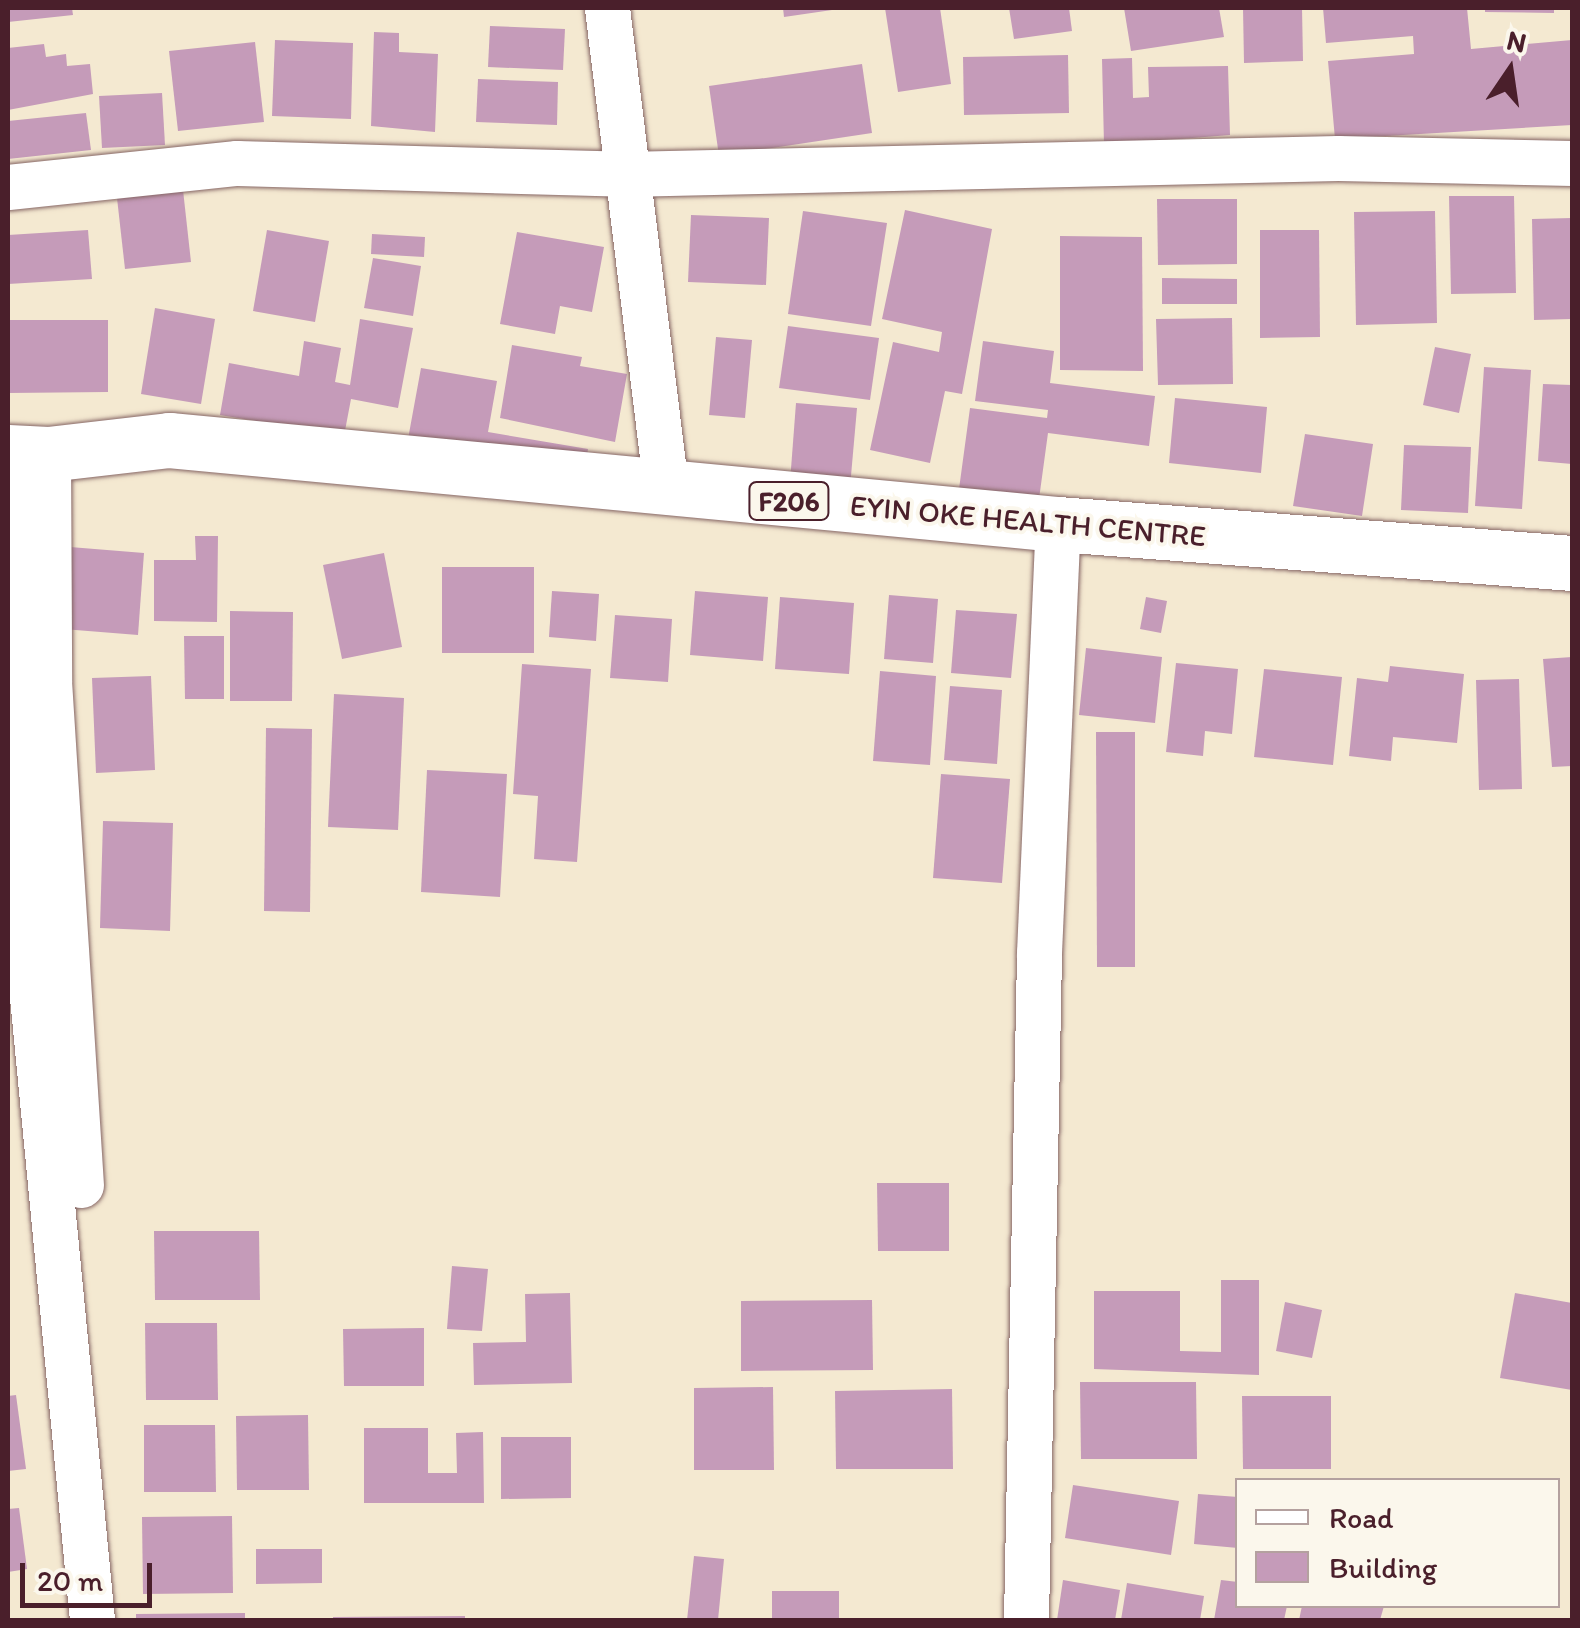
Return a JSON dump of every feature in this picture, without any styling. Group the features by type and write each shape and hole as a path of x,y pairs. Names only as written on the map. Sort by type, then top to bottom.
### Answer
{"main road":[{"name":"EYIN OKE HEALTH CENTRE","path":"23,453 169,440 666,490 1572,562"}],"street":[{"path":"607,8 624,174 666,490"},
{"path":"8,187 237,162 624,174 1338,158 1572,163"},
{"path":"23,453 14,686 30,976 92,1620"},
{"path":"23,453 49,681 63,969 113,1620"},
{"path":"1026,1620 1039,953 1058,524"}],"building":[{"path":"8,8 72,8 73,15 8,22"},
{"path":"783,8 832,8 832,10 784,17"},
{"path":"885,8 940,8 951,84 898,92"},
{"path":"1009,8 1069,8 1072,31 1014,39"},
{"path":"1124,8 1219,8 1224,37 1131,51"},
{"path":"1243,8 1302,8 1303,61 1244,63"},
{"path":"1323,8 1467,8 1471,49 1572,40 1572,125 1335,139 1328,61 1414,54 1413,36 1326,43"},
{"path":"1485,8 1554,8 1554,13 1485,12"},
{"path":"490,26 565,29 563,70 488,67"},
{"path":"374,32 399,33 399,52 438,54 435,132 371,126"},
{"path":"275,40 353,43 351,119 272,116"},
{"path":"255,42 264,122 178,131 169,51"},
{"path":"44,44 46,57 66,54 67,66 90,64 93,94 8,110 8,48"},
{"path":"1068,55 1069,113 964,115 963,57"},
{"path":"1132,58 1133,98 1149,97 1148,67 1228,66 1230,135 1104,145 1102,59"},
{"path":"862,64 872,133 719,156 709,86"},
{"path":"478,79 558,82 557,125 476,122"},
{"path":"162,93 165,145 102,148 99,96"},
{"path":"86,113 91,150 8,159 8,121"},
{"path":"183,190 191,262 125,269 117,198"},
{"path":"1449,196 1514,196 1516,293 1451,294"},
{"path":"1157,199 1237,199 1237,264 1158,265"},
{"path":"905,210 992,229 962,394 945,391 930,463 870,450 893,342 939,352 942,332 882,319"},
{"path":"803,211 887,223 871,326 788,314"},
{"path":"1435,211 1437,323 1356,325 1354,212"},
{"path":"691,215 769,218 766,285 688,282"},
{"path":"1572,218 1572,319 1534,320 1532,219"},
{"path":"88,230 92,279 8,284 8,235"},
{"path":"267,230 329,241 315,322 253,311"},
{"path":"1260,230 1319,230 1320,337 1260,338"},
{"path":"517,232 604,247 592,312 560,306 555,334 500,324"},
{"path":"372,234 425,237 424,257 371,254"},
{"path":"1060,236 1142,237 1143,371 1060,370"},
{"path":"373,258 421,266 413,316 364,308"},
{"path":"1162,278 1237,279 1237,304 1162,304"},
{"path":"155,308 215,319 201,404 141,394"},
{"path":"1232,318 1233,384 1158,385 1156,319"},
{"path":"360,319 413,328 398,408 351,399 344,436 220,415 229,363 299,376 304,341 341,348 335,382 350,385"},
{"path":"8,320 108,320 108,392 8,393"},
{"path":"788,326 879,338 870,400 779,388"},
{"path":"716,337 752,340 745,418 709,415"},
{"path":"983,341 1054,351 1050,383 1155,396 1149,446 1048,433 1039,499 959,489 970,408 1047,418 1048,410 975,401"},
{"path":"512,345 582,357 580,366 627,374 615,442 500,418"},
{"path":"1435,347 1471,354 1459,413 1423,405"},
{"path":"1484,367 1531,370 1522,509 1475,506"},
{"path":"421,368 497,381 488,432 588,449 584,475 408,439"},
{"path":"1543,384 1572,385 1572,464 1538,461"},
{"path":"1175,398 1267,407 1261,473 1169,463"},
{"path":"796,403 857,408 850,487 790,482"},
{"path":"1305,434 1373,444 1362,516 1293,506"},
{"path":"1404,445 1471,447 1468,513 1401,510"},
{"path":"195,536 218,536 217,622 154,621 154,560 196,560"},
{"path":"70,547 144,553 138,635 63,629"},
{"path":"384,553 402,647 342,659 323,565"},
{"path":"442,567 534,567 534,653 442,653"},
{"path":"552,591 599,594 596,641 549,637"},
{"path":"695,591 768,597 763,661 690,655"},
{"path":"889,595 938,599 933,663 884,659"},
{"path":"780,597 854,603 849,674 775,669"},
{"path":"1146,597 1167,601 1161,633 1140,629"},
{"path":"956,610 1017,614 1011,678 951,673"},
{"path":"230,611 293,612 292,701 230,701"},
{"path":"615,615 672,619 668,682 610,678"},
{"path":"184,636 224,636 224,699 185,699"},
{"path":"1086,648 1162,657 1155,723 1079,715"},
{"path":"1572,657 1572,766 1552,767 1543,659"},
{"path":"1176,663 1238,669 1232,734 1205,731 1203,756 1166,752"},
{"path":"522,664 591,669 577,862 534,859 538,796 513,794"},
{"path":"1390,666 1464,674 1457,743 1393,737 1391,761 1349,756 1357,678 1388,682"},
{"path":"1264,669 1342,677 1333,765 1254,757"},
{"path":"880,671 936,676 930,765 873,761"},
{"path":"151,676 155,770 96,773 92,678"},
{"path":"1519,679 1522,789 1479,790 1476,680"},
{"path":"950,686 1002,690 997,764 944,760"},
{"path":"334,694 404,698 398,830 328,827"},
{"path":"266,728 312,729 310,912 264,911"},
{"path":"1096,732 1135,732 1135,967 1097,967"},
{"path":"427,770 507,774 500,897 421,892"},
{"path":"941,774 1010,779 1002,883 933,878"},
{"path":"103,821 173,823 170,931 100,928"},
{"path":"877,1183 949,1183 949,1251 878,1251"},
{"path":"154,1231 259,1231 260,1300 155,1300"},
{"path":"452,1266 488,1269 482,1331 447,1329"},
{"path":"1221,1280 1259,1280 1259,1375 1094,1369 1094,1291 1180,1291 1180,1351 1221,1352"},
{"path":"570,1293 572,1383 474,1385 473,1343 526,1342 525,1294"},
{"path":"1515,1293 1572,1303 1572,1390 1500,1378"},
{"path":"872,1300 873,1370 741,1371 741,1301"},
{"path":"1285,1302 1322,1310 1312,1358 1276,1351"},
{"path":"145,1323 217,1323 218,1400 146,1400"},
{"path":"424,1328 424,1386 344,1386 343,1329"},
{"path":"1080,1382 1196,1382 1197,1459 1081,1459"},
{"path":"773,1387 774,1470 694,1470 694,1388"},
{"path":"952,1389 953,1469 836,1469 835,1391"},
{"path":"16,1395 26,1469 8,1471 8,1396"},
{"path":"1242,1396 1331,1396 1331,1469 1243,1469"},
{"path":"308,1415 309,1490 237,1490 236,1416"},
{"path":"144,1425 215,1425 216,1492 144,1492"},
{"path":"364,1428 428,1428 428,1473 457,1473 456,1433 483,1432 484,1503 364,1503"},
{"path":"501,1437 571,1437 571,1498 501,1499"},
{"path":"1073,1485 1179,1501 1171,1555 1065,1538"},
{"path":"1198,1494 1235,1497 1235,1548 1194,1544"},
{"path":"19,1508 27,1569 8,1572 8,1509"},
{"path":"232,1516 233,1593 143,1594 142,1517"},
{"path":"256,1549 322,1549 322,1583 256,1584"},
{"path":"694,1556 724,1559 718,1620 687,1620"},
{"path":"1063,1580 1120,1590 1115,1620 1057,1620"},
{"path":"1221,1580 1235,1582 1235,1608 1287,1608 1284,1620 1214,1620"},
{"path":"1127,1583 1204,1596 1200,1620 1121,1620"},
{"path":"772,1591 839,1591 839,1620 772,1620"},
{"path":"1302,1608 1383,1608 1380,1620 1299,1620"},
{"path":"245,1613 245,1620 136,1620 136,1614"},
{"path":"465,1616 465,1620 333,1620 333,1617"}]}
